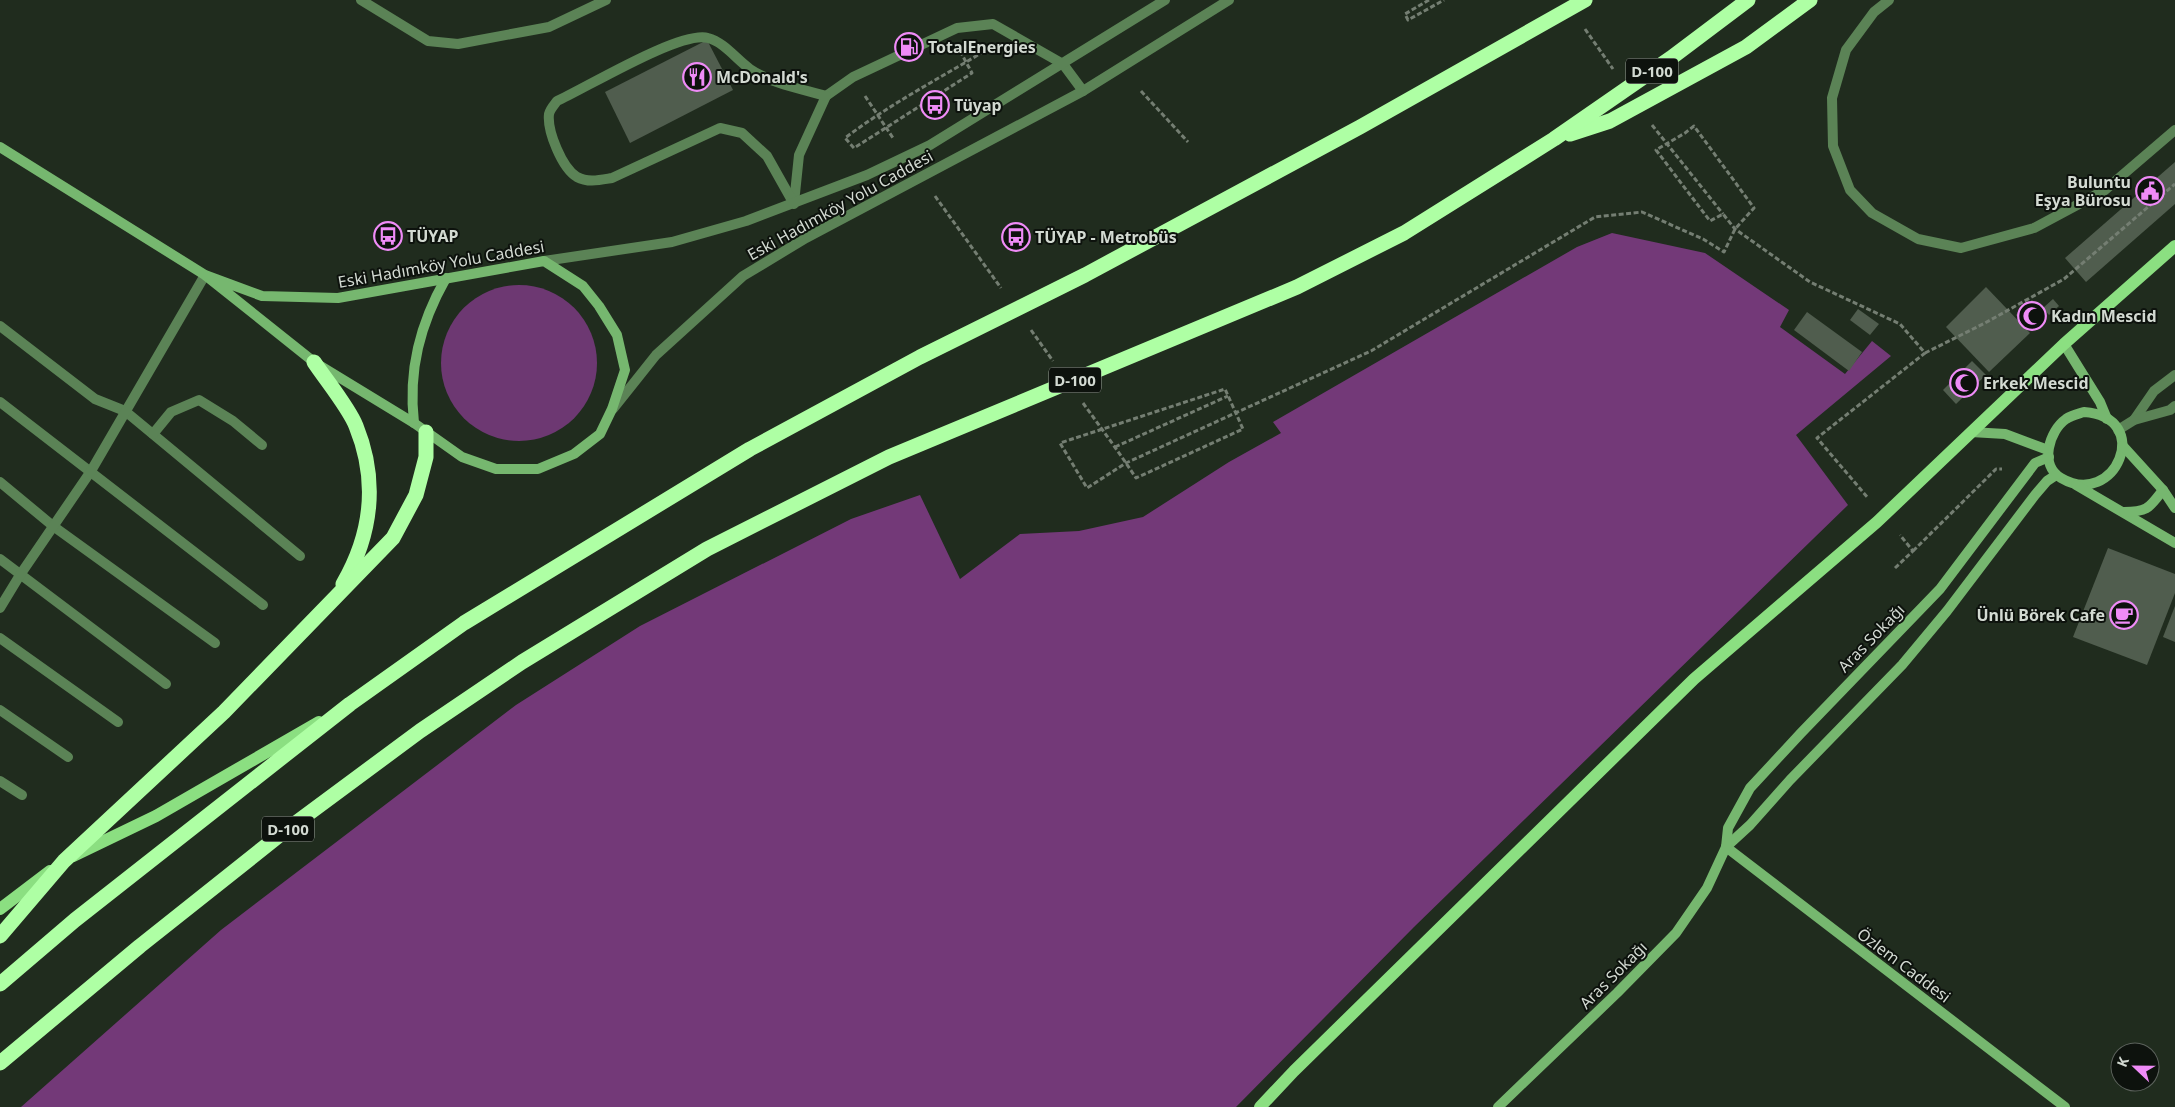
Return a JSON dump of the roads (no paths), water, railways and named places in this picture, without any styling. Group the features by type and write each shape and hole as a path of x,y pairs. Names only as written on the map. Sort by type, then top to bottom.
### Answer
{"highway":[{"path":"0,984 75,920 350,704 464,623 750,449 920,358 1094,270 1360,127 1585,0"},
{"name":"D-100","path":"0,1063 140,946 281,834 420,731 522,662 707,549 889,457 1297,287 1404,232 1554,139 1671,58 1748,0"},
{"path":"1554,139 1610,121 1738,52 1810,0"},
{"path":"314,362 356,424 366,454 370,489 368,517 360,547 347,576 331,603"},
{"path":"0,936 64,861 224,712 393,538 416,495 426,457 420,428"}],"main road":[{"path":"1260,1107 1294,1071 1694,678 1877,522 2064,344 2175,246"},
{"path":"0,909 64,861 156,816 350,704"}],"street":[{"path":"361,0 428,41 458,44 549,28 606,0"},
{"name":"Eski Hadımköy Yolu Caddesi","path":"204,275 262,296 338,298 544,261 672,242 746,222 866,175 930,145 1165,0"},
{"name":"Eski Hadımköy Yolu Caddesi","path":"0,147 204,275 314,362 420,428 462,457 496,469 538,469 574,454 600,434 612,409 656,355 743,276 806,238 1083,91 1229,0"},
{"path":"1889,0 1874,12 1846,50 1832,98 1833,146 1850,190 1872,213 1918,239 1961,248 2034,228 2105,190 2175,130"},
{"path":"794,204 799,155 826,96 853,77 957,28 993,24 1063,64 1083,91"},
{"path":"794,204 767,156 742,133 720,128 612,178 593,181 577,177 565,165 549,129 549,112 557,101 633,62 672,44 699,37 707,37 714,41 752,70 780,83 826,96"},
{"path":"544,261 583,286 600,306 616,335 624,370 612,409"},
{"path":"0,608 20,575 91,471 204,275"},
{"path":"420,428 411,397 422,329 431,304 446,278"},
{"path":"0,326 95,399 125,411 300,556"},
{"path":"2064,344 2100,402 2107,419"},
{"path":"2134,420 2154,391 2175,375"},
{"path":"152,434 171,412 199,400 233,421 262,445"},
{"path":"0,402 263,605"},
{"path":"2118,430 2134,420 2170,410 2175,406"},
{"path":"2175,508 2164,490 2123,446 2118,430 2107,419 2094,413 2084,412 2066,419 2054,433 2048,453 2056,475 2075,484 2153,532 2175,543"},
{"path":"1971,432 2005,434 2048,453"},
{"path":"2075,484 2089,483 2106,476 2119,464 2123,446"},
{"name":"Aras Sokağı","path":"1498,1107 1617,993 1676,933 1707,888 1726,847 1728,828 1750,788 1940,589 2035,464 2048,453"},
{"name":"Aras Sokağı","path":"1726,847 1750,825 1790,780 1902,665 1959,595 2035,495 2047,481 2056,475"},
{"path":"0,482 53,526 215,643"},
{"path":"2123,512 2140,512 2151,505 2164,490"},
{"path":"0,559 166,684"},
{"path":"0,638 118,722"},
{"path":"0,710 68,757"},
{"path":"0,781 22,795"},
{"name":"Özlem Caddesi","path":"1726,847 2065,1107"}],"place":[{"name":"TotalEnergies","path":"909,47"},
{"name":"McDonald's","path":"697,77"},
{"name":"Tüyap","path":"935,105"},
{"name":"Buluntu Eşya Bürosu","path":"2150,191"},
{"name":"TÜYAP","path":"388,236"},
{"name":"TÜYAP - Metrobüs","path":"1016,237"},
{"name":"Kadın Mescid","path":"2032,316"},
{"name":"Erkek Mescid","path":"1964,383"},
{"name":"Ünlü Börek Cafe","path":"2124,615"}]}
